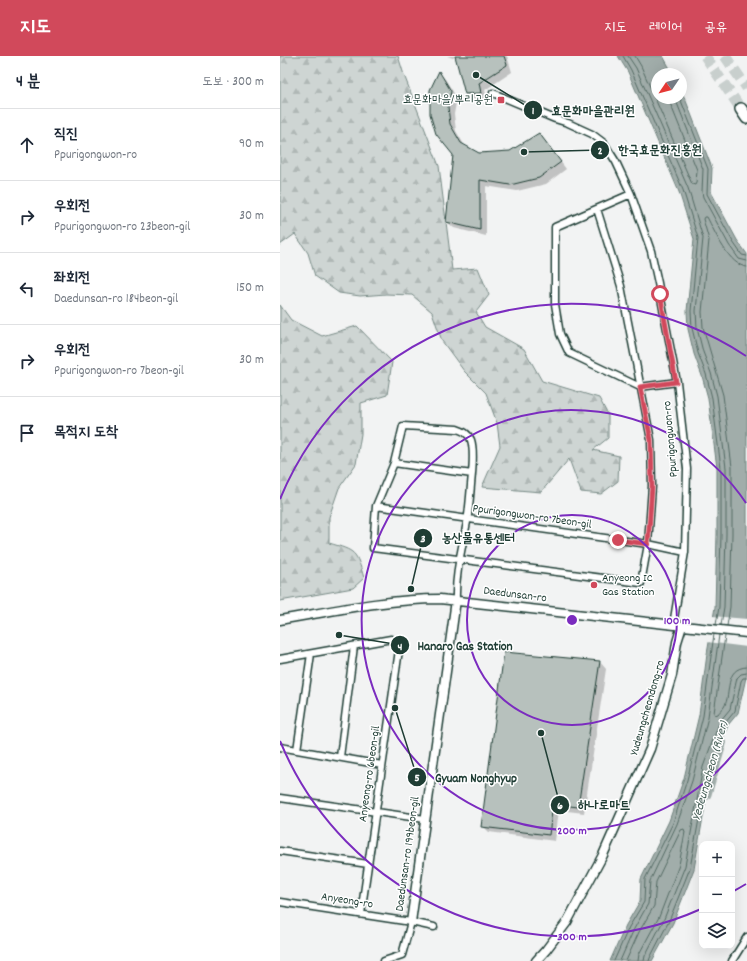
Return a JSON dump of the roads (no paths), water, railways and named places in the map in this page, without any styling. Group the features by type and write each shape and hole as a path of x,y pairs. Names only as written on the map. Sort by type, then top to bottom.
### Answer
{"main road":[{"name":"Daedunsan-ro","path":"280,620 399,601 419,599 456,600 747,633"},
{"name":"Daedunsan-ro 199beon-gil","path":"411,922 456,600"},
{"name":"Yudeungcheondong-ro","path":"536,961 567,922 603,855 650,749 672,675 678,626"}],"street":[{"name":"Ppurigongwon-ro","path":"493,93 568,123 592,134 604,143 616,162 631,194 651,251 676,382 687,469 685,552 678,626"},
{"path":"631,194 555,227 555,304 560,334 569,353 640,387 676,382"},
{"path":"456,600 456,584 460,560 467,519 472,474 473,455 471,439 464,431 457,429 403,426 394,463 376,506 373,548 460,560 641,583 648,544 652,486 651,440 621,286 597,209"},
{"path":"394,463 472,474"},
{"name":"Ppurigongwon-ro 7beon-gil","path":"376,506 648,544 685,552"},
{"name":"Anyeong-ro 6beon-gil","path":"354,646 391,639 400,650 361,914"},
{"path":"280,660 354,646 340,758"},
{"path":"297,750 311,654"},
{"path":"280,747 382,765"},
{"path":"280,798 425,819"},
{"path":"280,851 368,864"},
{"name":"Anyeong-ro","path":"280,902 411,922 434,927"},
{"path":"384,961 402,955 411,922"},
{"path":"732,961 747,937"}],"water":[{"path":"618,56 663,56 670,68 651,68 651,104 687,104 712,168 711,192 737,240 747,254 747,673 738,713 728,725 711,771 694,869 673,923 652,961 610,961 626,925 640,901 641,879 669,821 684,778 699,715 715,607 717,468 708,398 688,329 687,311 694,239 679,192 628,72"}],"waterway":[{"name":"Yedeungcheon (River)","path":"705,794 720,744"}],"tunnel":[{"path":"705,56 741,109"},
{"path":"725,56 747,88"}],"place":[{"name":"효문화마을관리원","path":"476,75"},
{"name":"효문화마을/뿌리공원","path":"501,100"},
{"name":"한국효문화진흥원","path":"524,152"},
{"name":"Anyeong IC Gas Station","path":"594,585"},
{"name":"농산물유통센터","path":"411,589"},
{"name":"Hanaro Gas Station","path":"339,635"},
{"name":"Gyuam Nonghyup","path":"395,708"},
{"name":"하나로마트","path":"541,733"}]}
